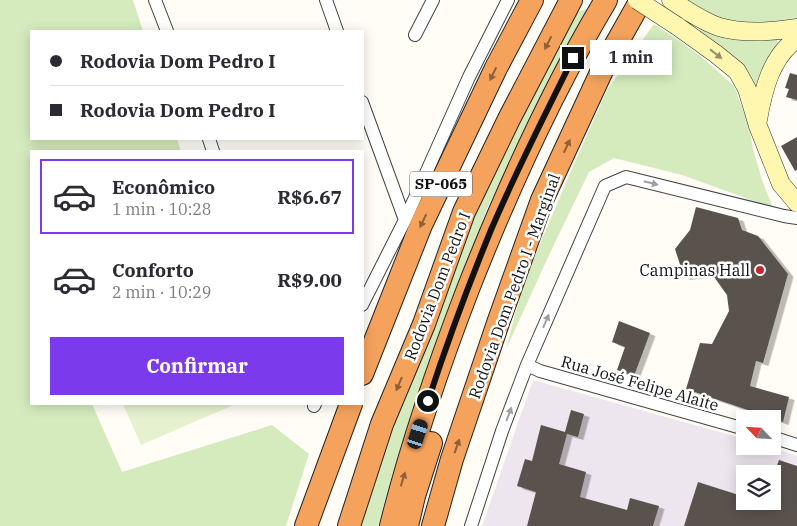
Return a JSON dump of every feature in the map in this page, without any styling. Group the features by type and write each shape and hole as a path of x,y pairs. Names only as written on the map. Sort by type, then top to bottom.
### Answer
{"highway":[{"name":"SP-065","path":"364,369 421,225 496,68 532,0"},
{"name":"Rodovia Dom Pedro I","path":"349,526 382,424 424,324 464,212 509,119 571,0"},
{"name":"Rodovia Dom Pedro I","path":"391,526 401,484 437,375 491,230 563,77 606,0"},
{"name":"Rodovia Dom Pedro I - Marginal","path":"433,526 455,450 542,200 605,64 641,0"},
{"path":"407,526 414,496 443,401 476,308 491,230"},
{"path":"306,526 351,405"}],"main road":[{"path":"637,0 716,54 737,71 747,90 758,126 781,184 797,203"},
{"path":"671,0 718,26 732,30 755,32 782,31 797,28"},
{"path":"758,126 762,99 774,66 785,50 797,39"}],"street":[{"path":"155,0 167,30"},
{"path":"326,0 337,30"},
{"path":"415,36 433,0"},
{"path":"364,301 405,220 469,76 508,0"},
{"path":"364,107 405,220"},
{"path":"471,526 502,431 527,365 604,186 626,177 797,218"},
{"name":"Rua José Felipe Alaite","path":"527,365 540,371 736,426"},
{"path":"781,440 797,445"}],"shaded area":[{"path":"533,380 736,436 736,455 781,455 781,451 797,456 797,526 482,526"}],"green space":[{"path":"0,0 133,0 143,30 30,30 30,140 177,140 181,150 30,150 30,405 92,405 122,472 272,425 309,454 286,526 0,526"},
{"path":"684,0 797,0 797,19 766,24 720,19"},
{"path":"587,9 535,108 486,211 392,476 378,526 359,526 387,442 480,200 571,14"},
{"path":"654,24 703,58 734,86 749,126 762,180 773,208 682,175 614,158 589,172 506,349 523,284 607,90"},
{"path":"702,28 748,40 777,40 779,44 766,64 755,90 699,32"},
{"path":"123,405 234,405 141,445"}],"building":[{"path":"790,73 797,75 797,100 786,97 789,89 785,88"},
{"path":"797,137 797,170 795,171 781,146"},
{"path":"696,207 738,218 742,230 758,236 788,274 763,363 756,361 750,386 789,397 783,422 781,421 781,410 748,410 686,389 700,343 712,344 729,311 727,295 712,274 684,277 675,249 690,230"},
{"path":"619,321 650,333 634,376 617,370 625,347 612,342"},
{"path":"571,410 584,414 578,437 567,434 559,464 586,472 580,497 627,510 630,498 659,506 653,526 527,526 536,492 517,486 525,459 532,461 541,425 565,432"},
{"path":"779,460 797,466 797,526 684,526 698,482 736,494 736,510 781,510 781,465 777,465"}],"place":[{"name":"Campinas Hall","path":"760,270"}],"route":[{"path":"428,401 452,331 491,230 533,138 573,58"}]}
